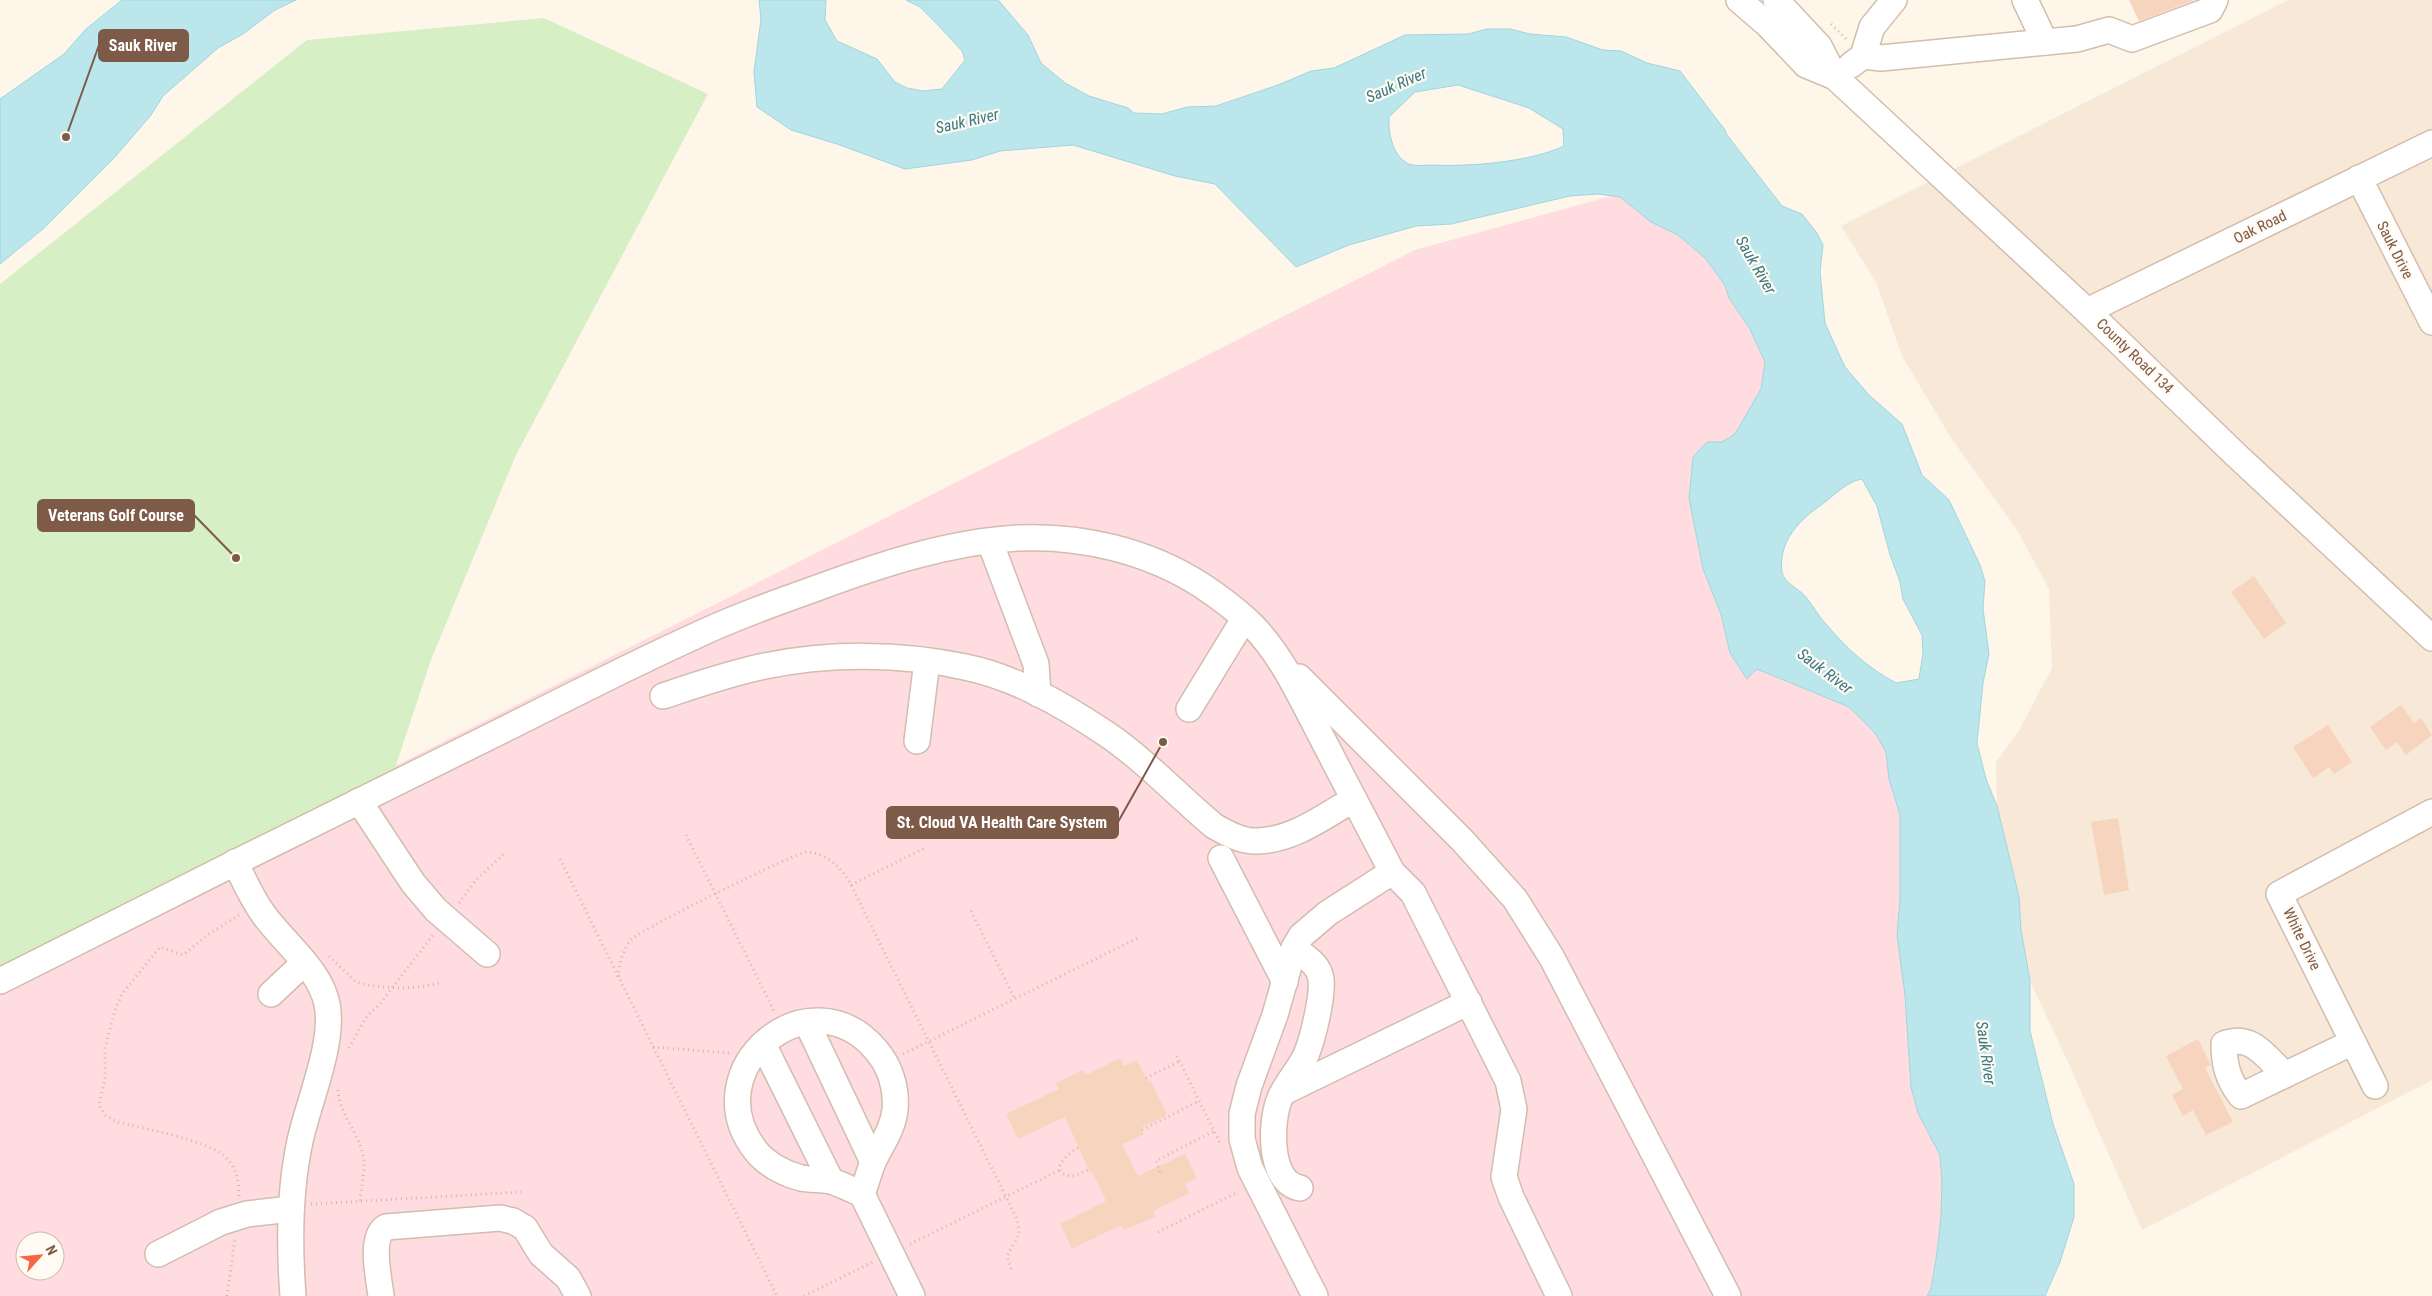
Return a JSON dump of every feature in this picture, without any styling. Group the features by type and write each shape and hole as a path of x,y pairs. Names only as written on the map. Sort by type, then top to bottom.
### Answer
{"street":[{"name":"County Road 134","path":"1739,0 1768,25 1806,65 1835,77"},
{"name":"County Road 134","path":"1776,0 1819,46 1835,77 2087,311 2235,454 2432,638"},
{"path":"1835,77 1862,56 1872,27 1894,0"},
{"path":"2025,0 2045,42"},
{"path":"1862,56 1881,58 2077,39 2110,30 2132,39 2210,10 2215,0"},
{"name":"Oak Road","path":"2087,311 2432,143"},
{"name":"Sauk Drive","path":"2359,178 2432,322"},
{"path":"0,982 235,862 697,635 780,602 899,560 960,546 1037,538 1075,541 1110,547 1145,556 1199,584 1244,619 1274,652 1462,840 1515,899 1552,958 1728,1296"},
{"path":"990,542 1036,664 1038,694"},
{"path":"1189,709 1244,619"},
{"path":"1274,652 1295,687 1392,872 1413,893 1508,1081 1514,1109 1504,1177 1511,1197 1559,1296"},
{"path":"663,696 765,666 852,657 927,661 966,667 1021,686 1038,694 1106,734 1214,826 1234,837 1257,842 1282,837 1312,824 1354,799"},
{"path":"917,741 927,661"},
{"path":"359,801 413,883 447,919 487,954"},
{"name":"White Drive","path":"2375,1086 2279,894 2432,812"},
{"path":"1221,858 1285,982"},
{"path":"235,862 256,903 304,962 316,979 327,1003 329,1023 317,1083 300,1141 291,1207 290,1257 293,1296"},
{"path":"1315,1296 1250,1168 1242,1140 1242,1114 1249,1086 1285,982 1294,948 1301,936 1312,924 1392,872"},
{"path":"1294,948 1314,963 1321,979 1320,996 1307,1052 1284,1092 1275,1114 1276,1158 1285,1181 1291,1186 1300,1188"},
{"path":"271,994 304,962"},
{"path":"1284,1092 1469,1002"},
{"path":"862,1194 874,1162 888,1135 895,1110 894,1084 884,1060 867,1040 845,1027 820,1021 786,1028 771,1036 752,1054 741,1078 738,1103 743,1129 756,1152 776,1168 800,1178 831,1181 862,1194 912,1296"},
{"path":"807,1023 874,1162"},
{"path":"2285,1074 2353,1042"},
{"path":"763,1044 831,1181"},
{"path":"158,1254 212,1226 238,1216 291,1207"},
{"path":"381,1296 376,1240 380,1231 386,1227 500,1218 513,1221 525,1228 541,1254 568,1278 578,1296"}],"path":[{"path":"1828,21 1862,56"},
{"path":"686,835 778,1018"},
{"path":"851,885 927,847"},
{"path":"618,977 623,954 633,938 716,894 783,860 805,852 816,853 838,865 851,885 1020,1226 1019,1234 1007,1257 1012,1272"},
{"path":"347,1050 367,1016 379,1006 390,988 475,882 504,854"},
{"path":"560,859 777,1296"},
{"path":"227,1296 238,1216 238,1177 222,1154 207,1146 117,1122 105,1115 99,1106 105,1080 105,1048 109,1028 122,994 160,947 183,955 209,934 256,903"},
{"path":"971,911 1015,999"},
{"path":"897,1058 1140,937"},
{"path":"328,955 356,982 390,988 424,987 442,982"},
{"path":"653,1047 737,1054"},
{"path":"1146,1078 1180,1061"},
{"path":"338,1087 346,1118 364,1156 360,1201"},
{"path":"1142,1130 1199,1100"},
{"path":"1160,1172 1156,1161 1214,1131"},
{"path":"1060,1170 1064,1156 1078,1148"},
{"path":"804,1296 1060,1170"},
{"path":"1060,1170 1070,1176 1088,1170"},
{"path":"1158,1232 1243,1189"},
{"path":"291,1207 360,1201 522,1192"}],"shaded area":[{"path":"2288,0 2432,0 2432,1080 2142,1230 2030,981 2021,930 2019,897 1997,806 1996,762 2018,732 2052,668 2049,589 2017,530 1951,438 1902,356 1876,282 1841,226"},
{"path":"1611,196 1620,197 1651,221 1678,235 1705,258 1725,285 1729,298 1750,329 1765,362 1761,389 1735,434 1722,442 1707,442 1690,474 1689,498 1703,569 1721,614 1730,653 1753,674 1757,669 1849,707 1875,733 1886,752 1889,779 1900,815 1900,900 1897,935 1903,967 1910,1053 1931,1135 1940,1155 1942,1183 1941,1216 1937,1253 1931,1289 1927,1296 0,1296 0,966 1415,250"}],"green space":[{"path":"544,18 708,94 515,457 431,660 395,768 0,966 0,284 307,40"}],"water":[{"path":"122,0 296,0 275,10 243,34 218,48 163,96 151,115 114,158 44,228 0,264 0,99 64,54 86,29"},
{"name":"Sauk River","path":"759,0 826,0 825,20 837,41 877,59 895,82 907,88 923,91 942,89 965,60 962,51 936,23 920,7 906,0 998,0 1028,35 1041,63 1065,83 1089,96 1128,108 1134,113 1162,114 1187,107 1216,106 1278,85 1311,71 1334,68 1405,35 1468,34 1487,29 1510,29 1530,34 1566,37 1603,50 1621,51 1647,63 1680,71 1782,206 1802,214 1817,233 1823,245 1820,272 1825,323 1845,367 1869,395 1902,424 1922,475 1949,500 1980,565 1985,581 1983,609 1989,654 1983,683 1977,743 1986,779 1997,806 2019,897 2021,930 2030,981 2030,1031 2053,1124 2074,1184 2074,1217 2060,1262 2045,1296 1927,1296 1931,1289 1937,1253 1942,1183 1940,1155 1918,1113 1911,1087 1905,995 1897,935 1900,900 1900,815 1889,779 1886,752 1875,733 1849,707 1757,669 1747,679 1730,653 1721,614 1703,569 1689,498 1693,457 1707,442 1722,442 1735,434 1761,389 1765,362 1750,329 1729,298 1725,285 1705,258 1678,235 1651,222 1620,197 1598,194 1570,196 1451,224 1416,226 1349,245 1296,267 1215,184 1175,176 1073,145 1000,151 972,160 905,169 837,144 791,130 757,107 754,72 761,19","holes":["1458,85 1529,108 1563,129 1564,146 1517,160 1481,164 1412,165 1400,158 1391,138 1389,117 1415,92","1862,479 1877,506 1890,555 1900,582 1903,599 1922,635 1923,653 1919,679 1896,683 1867,664 1834,633 1820,618 1805,596 1783,576 1781,562 1783,553 1790,536 1796,528 1809,514 1844,487 1856,480"]}],"building":[{"path":"2129,0 2195,0 2139,21"},
{"path":"2254,576 2286,623 2264,639 2231,592"},
{"path":"2401,705 2414,723 2421,718 2432,735 2406,755 2397,742 2386,750 2370,727"},
{"path":"2328,725 2352,762 2334,774 2329,767 2313,778 2293,747"},
{"path":"2118,818 2129,890 2104,895 2091,822"},
{"path":"2198,1039 2211,1065 2205,1068 2233,1122 2206,1135 2193,1110 2183,1116 2172,1095 2183,1089 2166,1056"},
{"path":"1120,1058 1124,1066 1137,1060 1147,1081 1150,1080 1167,1115 1141,1128 1144,1134 1122,1144 1138,1176 1185,1154 1197,1178 1185,1184 1190,1193 1153,1211 1156,1216 1124,1230 1121,1225 1072,1249 1060,1224 1106,1201 1092,1172 1090,1173 1065,1117 1018,1139 1006,1114 1059,1089 1056,1083 1083,1070 1086,1075"}],"place":[{"name":"Sauk River","path":"66,137"},
{"name":"Veterans Golf Course","path":"236,558"},
{"name":"St. Cloud VA Health Care System","path":"1163,742"}]}
